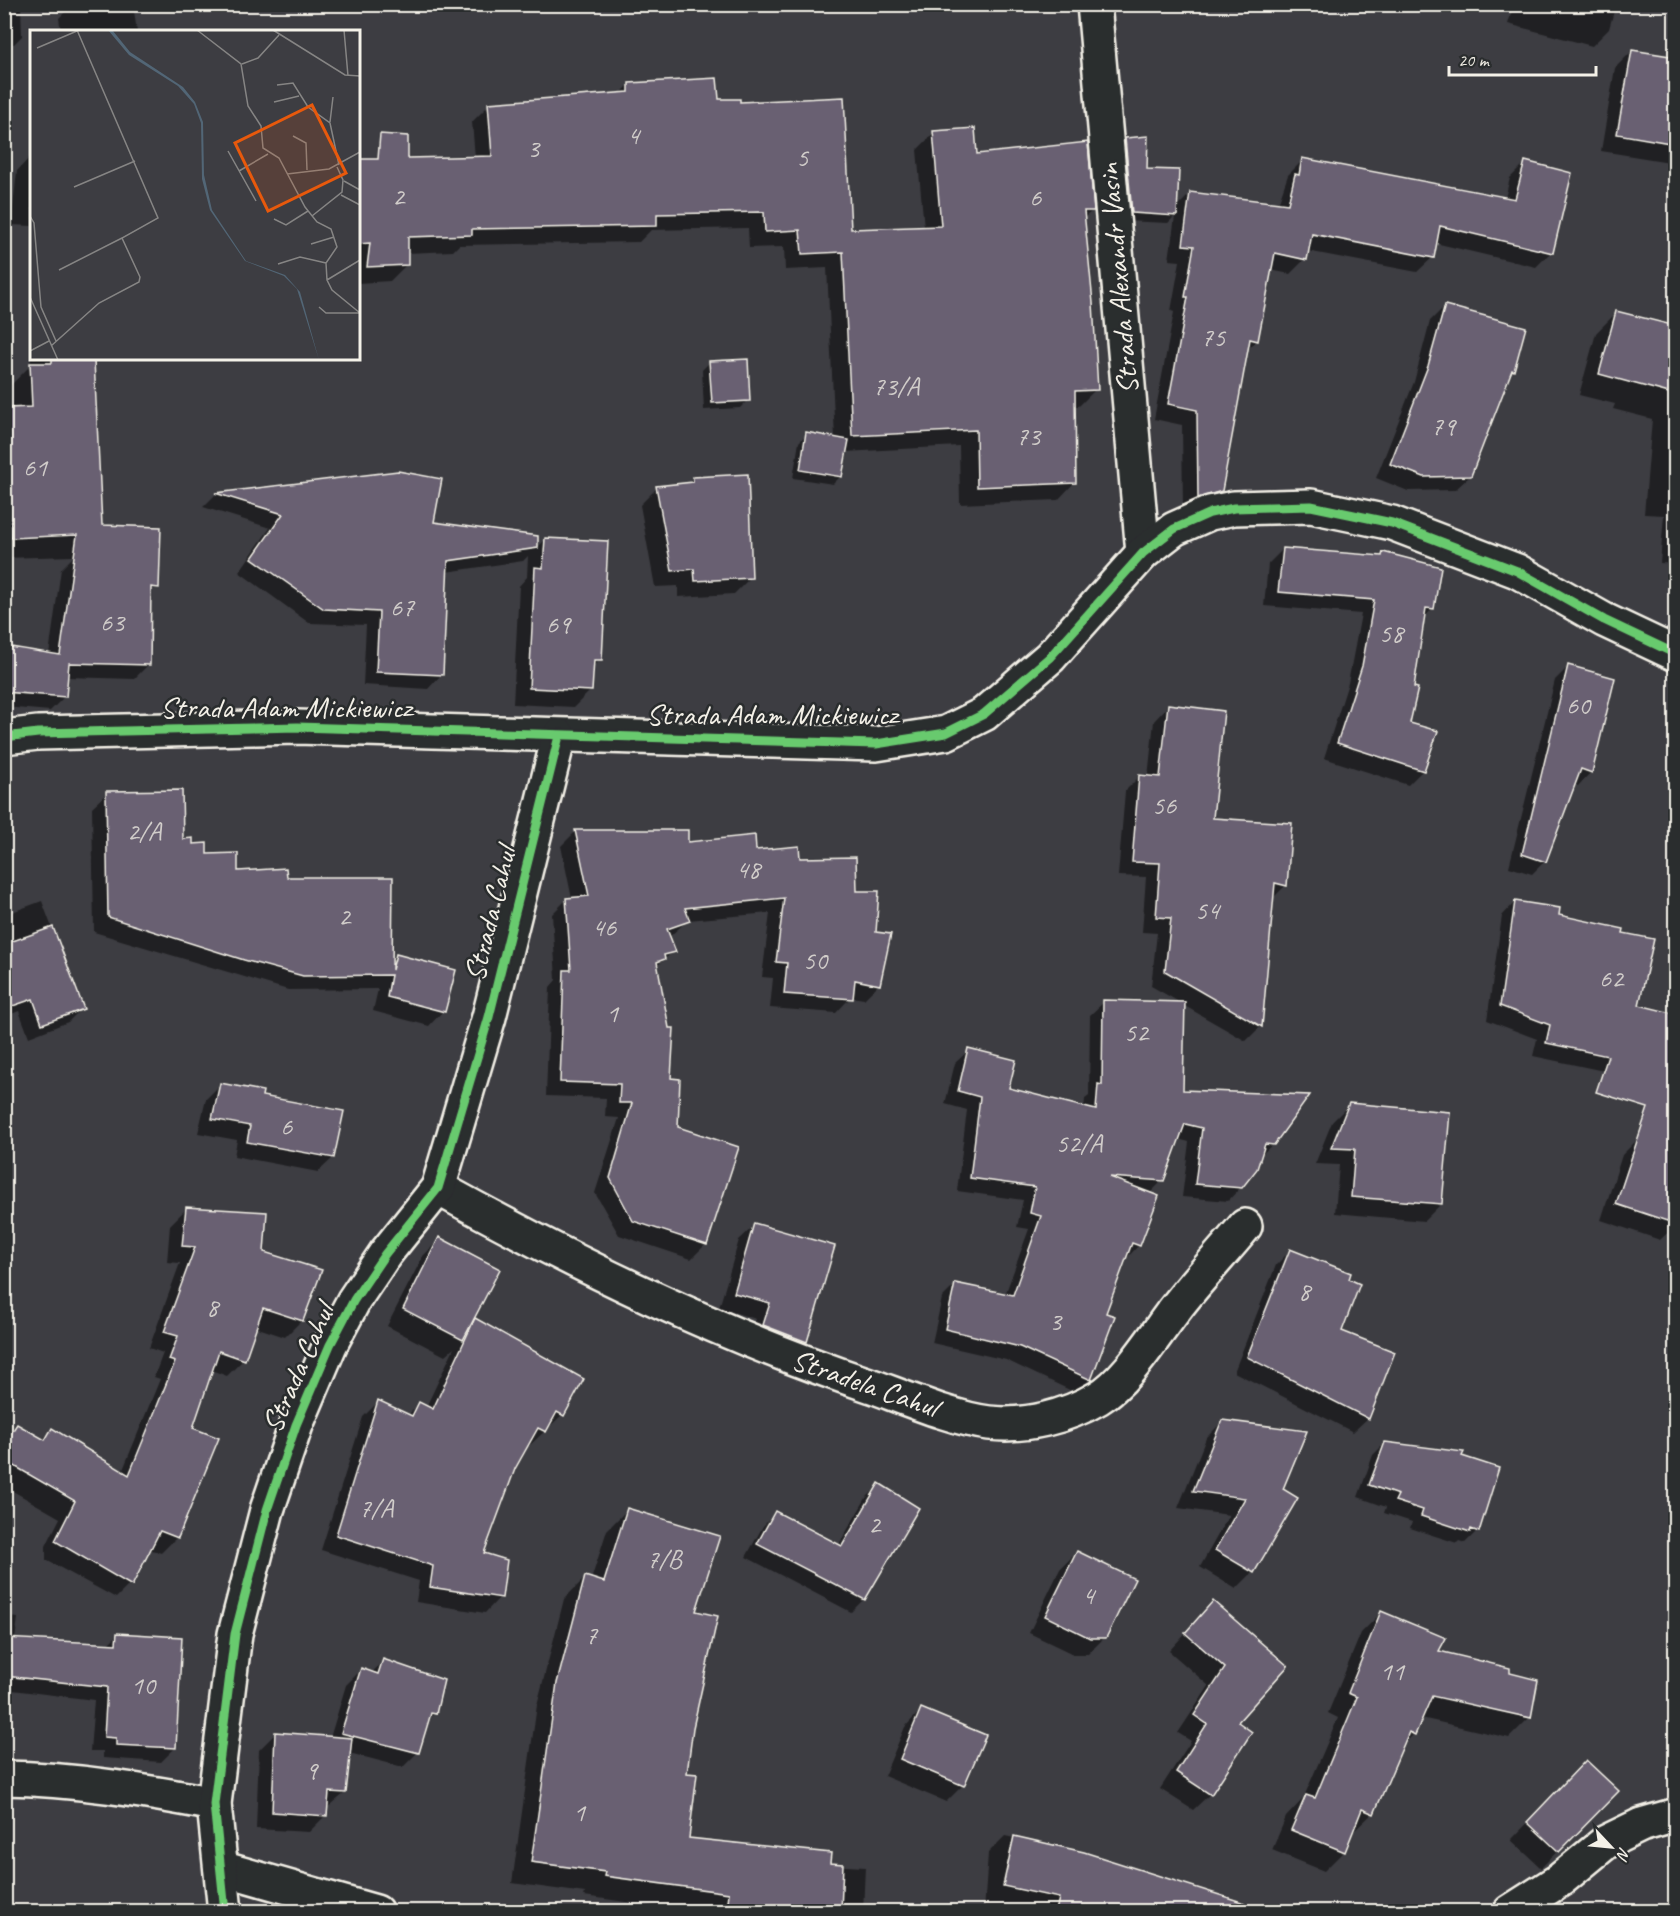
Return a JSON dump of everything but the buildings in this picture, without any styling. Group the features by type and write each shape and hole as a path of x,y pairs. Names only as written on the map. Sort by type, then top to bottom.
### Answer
{"street":[{"name":"Strada Alexandr Vasin","path":"1094,4 1143,553"},
{"name":"Strada Adam Mickiewicz","path":"4,737 38,733 297,727 876,744 946,733 984,714 1050,657 1143,553 1174,529 1210,513 1234,508 1311,506 1392,523 1517,571 1604,620 1676,654"},
{"name":"Strada Cahul","path":"225,1911 214,1804 235,1634 267,1510 296,1425 330,1345 354,1300 385,1254 438,1188 489,1017 558,735"},
{"name":"Stradela Cahul","path":"438,1188 592,1270 730,1333 808,1365 988,1423 1024,1423 1055,1417 1100,1398 1140,1358 1175,1308 1245,1226"},
{"path":"4,1778 32,1778 214,1804"},
{"path":"1510,1911 1560,1880 1606,1842 1641,1825 1676,1815"},
{"path":"221,1868 375,1911"}],"cycle path":[{"path":"4,737 38,733 297,727 876,744 946,733 984,714 1050,657 1143,553 1174,529 1210,513 1234,508 1311,506 1392,523 1517,571 1604,620 1676,654"},
{"path":"225,1912 214,1804 235,1634 267,1510 296,1425 330,1345 354,1300 385,1254 438,1188 489,1017 559,736"}]}
